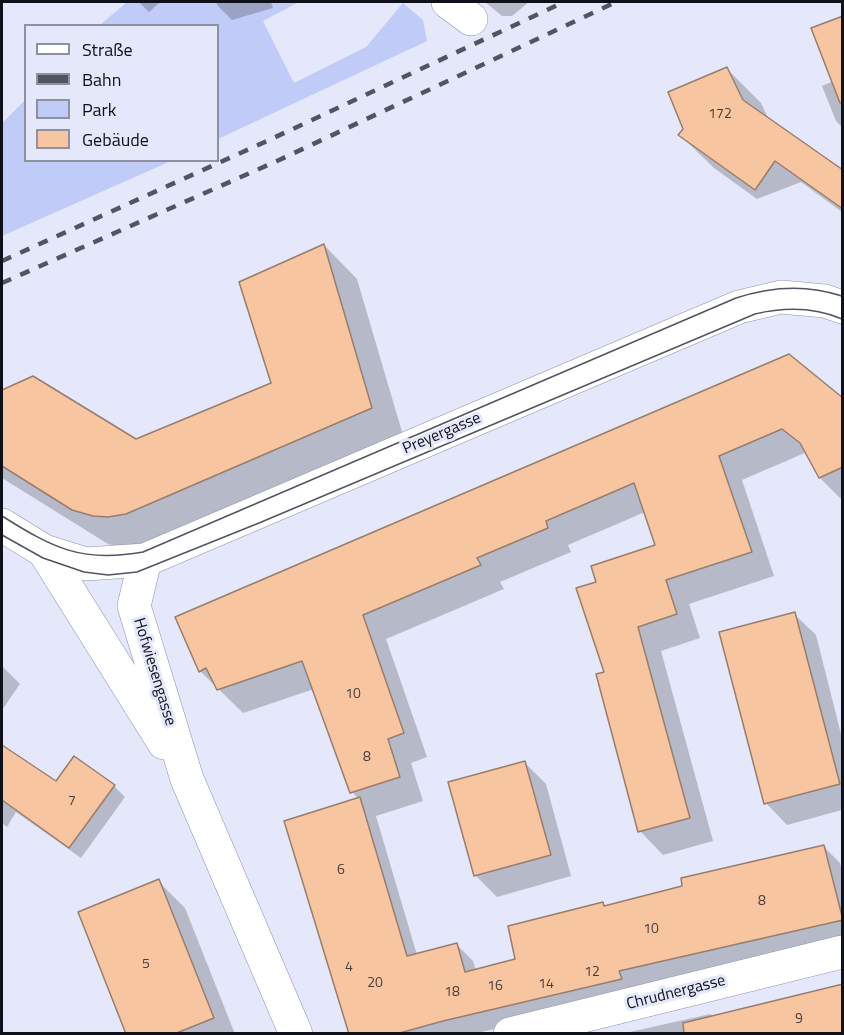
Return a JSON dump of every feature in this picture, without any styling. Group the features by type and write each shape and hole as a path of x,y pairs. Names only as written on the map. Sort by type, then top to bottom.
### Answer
{"street":[{"name":"Preyergasse","path":"145,560 739,307 781,297 825,301 843,307"},
{"name":"Hofwiesengasse","path":"2,525 44,551 86,564 145,560 134,606 187,779 296,1034"},
{"name":"Hofwiesengasse","path":"44,551 187,779"},
{"name":"Chrudnergasse","path":"510,1034 843,952"}],"green space":[{"path":"127,2 299,2 263,21 294,83 366,47 403,3 423,20 427,41 219,139 219,24 101,24"},
{"path":"24,101 24,162 169,162 2,236 2,123"}],"building":[{"path":"843,16 843,102 840,103 811,28"},
{"path":"727,67 743,100 843,170 843,209 775,161 755,190 678,135 683,129 668,92"},
{"path":"324,244 372,408 126,514 108,517 93,516 72,510 2,466 2,390 33,376 136,439 271,383 239,282"},
{"path":"789,354 843,398 843,467 819,478 800,443 782,429 719,456 752,552 666,580 677,614 638,627 690,818 638,832 596,674 604,672 576,588 596,582 591,566 655,545 634,483 546,521 548,528 477,558 481,565 363,615 404,733 388,739 400,777 350,793 302,661 217,690 206,668 199,672 175,617"},
{"path":"795,612 840,784 764,804 719,632"},
{"path":"2,745 56,781 74,756 115,785 69,848 2,800"},
{"path":"525,761 551,855 474,876 448,782"},
{"path":"360,797 407,956 457,943 465,972 515,959 508,926 603,902 604,906 682,886 681,878 824,845 843,920 619,971 622,979 396,1034 349,1034 284,821"},
{"path":"159,879 214,1018 174,1034 126,1034 78,912"},
{"path":"843,984 843,1034 684,1034 683,1023"}],"tram line":[{"path":"2,516 37,537 68,550 102,556 143,552 736,298 763,291 789,288 829,292 842,296"},
{"path":"2,535 43,558 84,572 108,575 137,572 755,314 799,309 821,312 842,319"}],"railway":[{"path":"2,261 267,141 564,2"},
{"path":"2,283 277,161 616,2"}]}
